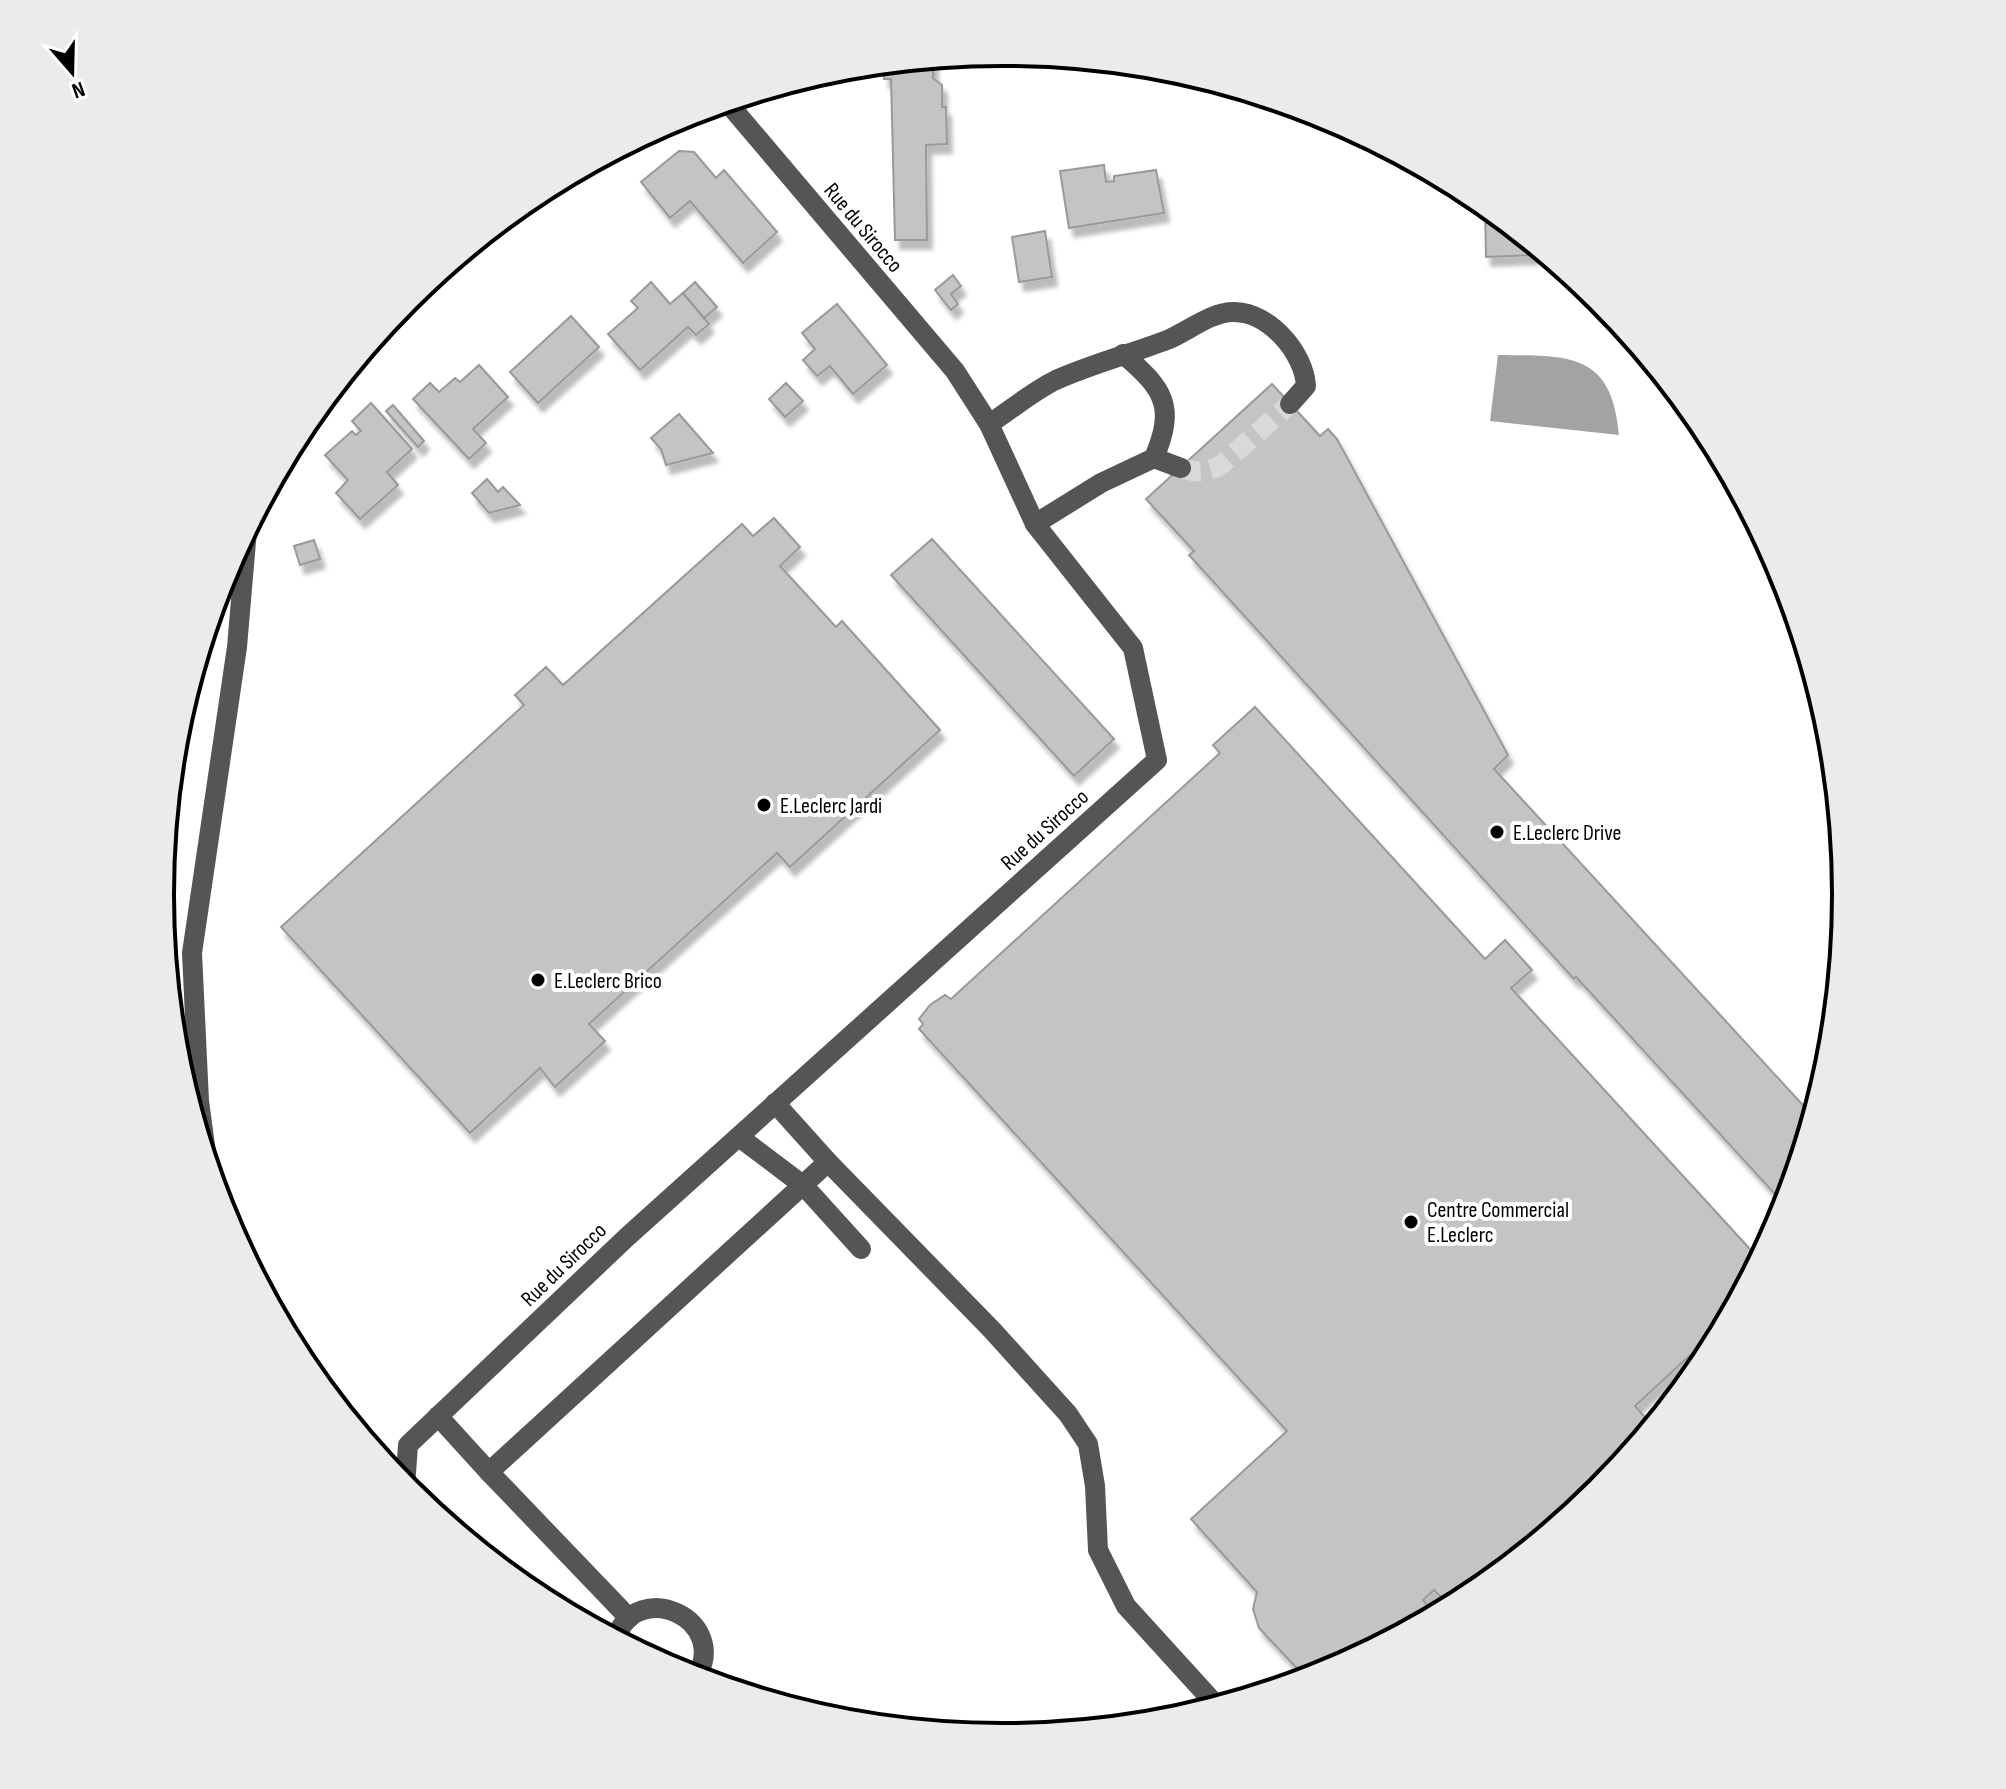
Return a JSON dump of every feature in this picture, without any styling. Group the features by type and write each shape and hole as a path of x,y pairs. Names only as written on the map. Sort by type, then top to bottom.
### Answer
{"street":[{"name":"Rue du Sirocco","path":"406,1469 408,1445 627,1237 1157,760 1133,648 1035,524 989,424 955,371 735,111"},
{"path":"989,424 1054,381 1167,340 1231,311 1244,313 1271,327 1294,350 1306,386 1290,404"},
{"path":"1035,524 1101,483 1154,458 1162,441 1166,415 1161,395 1151,378 1123,354"},
{"path":"1154,458 1181,468"},
{"path":"199,1091 192,953 237,647 244,563"},
{"path":"775,1103 1068,1414 1088,1444 1095,1486 1098,1550 1126,1606 1209,1697"},
{"path":"739,1137 804,1186 861,1249"},
{"path":"489,1472 828,1162"},
{"path":"438,1416 629,1618"},
{"path":"619,1628 642,1610 657,1607 679,1613 696,1627 702,1640 704,1656 701,1665"}],"shaded area":[{"path":"1498,355 1565,359 1582,364 1596,373 1607,387 1615,407 1619,435 1490,421"}],"building":[{"path":"933,69 933,78 942,85 947,144 926,145 927,240 895,240 891,79 884,79 884,75"},
{"path":"679,151 694,152 716,178 724,170 777,232 743,263 690,201 670,218 641,182"},
{"path":"1104,165 1106,182 1114,181 1114,176 1156,170 1164,213 1069,228 1060,171"},
{"path":"1485,222 1529,255 1486,257"},
{"path":"1045,231 1052,277 1019,282 1012,237"},
{"path":"953,275 961,286 951,294 958,304 951,310 935,290"},
{"path":"651,282 670,304 683,293 709,324 696,335 688,327 640,370 608,334 638,308 631,301"},
{"path":"695,282 717,307 704,318 683,293"},
{"path":"837,304 887,365 853,394 830,366 817,376 803,360 815,349 802,333"},
{"path":"571,316 599,347 538,403 510,372"},
{"path":"479,365 508,397 473,429 486,443 469,459 413,399 430,383 439,392 455,378 460,382"},
{"path":"786,383 803,401 785,417 769,399"},
{"name":"E.Leclerc Drive","path":"1272,384 1320,436 1328,429 1337,439 1508,755 1494,769 1804,1106 1775,1194 1576,977 1574,979 1189,555 1194,551 1146,499"},
{"path":"371,403 412,449 387,472 398,485 360,519 336,493 348,480 325,455 352,431 356,435 361,431 352,421"},
{"path":"393,405 424,441 418,447 386,411"},
{"path":"679,414 713,453 666,465 661,449 651,438"},
{"path":"487,479 498,492 503,487 520,505 489,513 472,493"},
{"path":"774,518 800,547 780,566 836,627 842,621 940,730 790,867 777,853 589,1024 605,1041 555,1087 540,1068 470,1133 281,927 524,705 515,695 546,667 563,685 742,524 753,536"},
{"path":"932,539 1114,739 1074,776 891,575"},
{"path":"314,540 320,559 300,565 294,546"},
{"name":"Centre Commercial E.Leclerc","path":"1255,707 1485,959 1505,940 1532,970 1511,988 1751,1250 1721,1309 1694,1351 1635,1406 1645,1417 1589,1480 1549,1517 1463,1583 1441,1597 1434,1590 1423,1600 1428,1605 1417,1612 1369,1638 1297,1669 1259,1628 1253,1609 1257,1592 1191,1519 1287,1431 919,1029 923,1024 919,1019 930,1005 945,995 951,999 1220,753 1213,745"}],"tunnel":[{"path":"1181,468 1201,471 1221,465 1290,404"}],"place":[{"name":"E.Leclerc Jardi","path":"764,805"},
{"name":"E.Leclerc Drive","path":"1497,832"},
{"name":"E.Leclerc Brico","path":"538,980"},
{"name":"Centre Commercial E.Leclerc","path":"1411,1222"}]}
